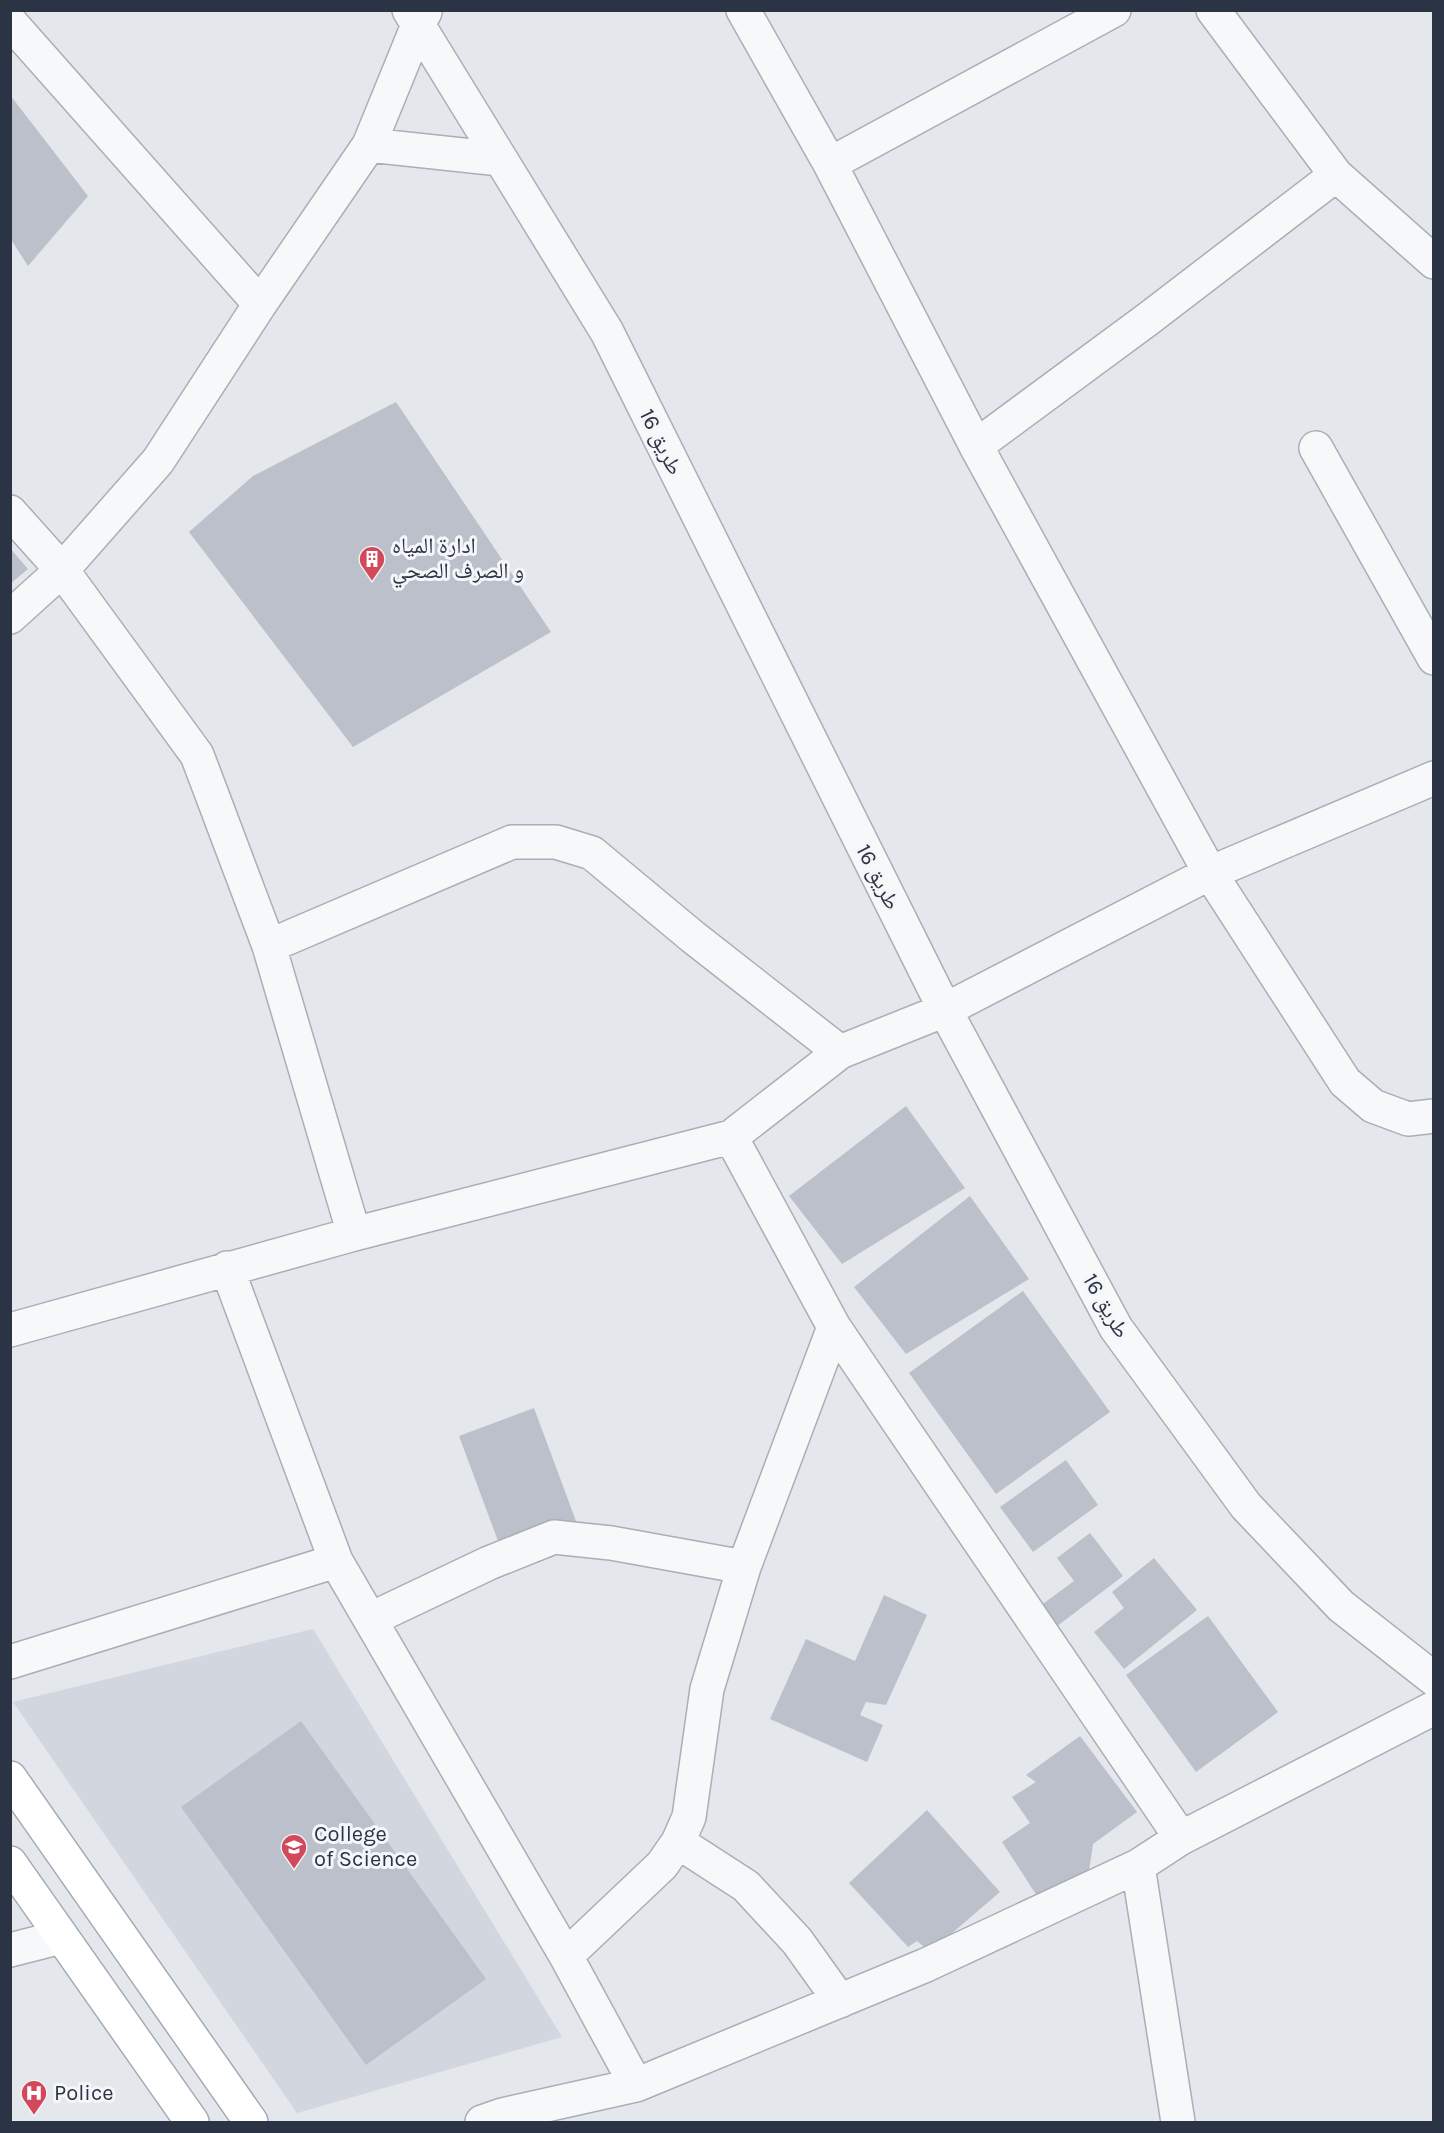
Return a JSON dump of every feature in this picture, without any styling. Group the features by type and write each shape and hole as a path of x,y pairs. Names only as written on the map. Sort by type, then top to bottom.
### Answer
{"main road":[{"path":"10,1778 251,2122"},
{"path":"10,1863 192,2122"}],"street":[{"path":"743,10 830,164 976,446 1210,873 1345,1082 1373,1106 1408,1119 1434,1116"},
{"path":"830,164 1114,10"},
{"path":"1213,10 1336,175 1434,262"},
{"path":"10,617 62,570 158,461 260,304 369,145 418,15"},
{"name":"طريق 16","path":"418,15 500,159 607,332 945,1010 1116,1328 1246,1506 1341,1605 1434,1678"},
{"path":"10,22 260,304"},
{"path":"369,145 500,159"},
{"path":"976,446 1148,319 1336,175"},
{"path":"1316,448 1434,658"},
{"path":"10,512 62,570 197,755 269,946 354,1234"},
{"path":"10,1330 354,1234 731,1137 840,1052 945,1010 1210,873 1434,778"},
{"path":"269,946 512,842 556,842 592,853 693,937 840,1052"},
{"path":"731,1137 834,1327 1181,1838"},
{"path":"227,1268 336,1561 566,1956 636,2085"},
{"path":"566,1956 662,1865 678,1842 689,1817 707,1689 744,1567 834,1327"},
{"path":"371,1618 489,1563 554,1537 611,1543 744,1567"},
{"path":"10,1662 336,1561"},
{"path":"482,2122 502,2115 636,2085 926,1965 1138,1866 1181,1838 1434,1708"},
{"path":"678,1842 746,1886 797,1941 840,2001"},
{"path":"1138,1866 1178,2122"},
{"path":"10,1950 61,1937"}],"shaded area":[{"name":"College of Science","path":"313,1629 562,2037 297,2113 13,1702"}],"building":[{"path":"10,95 88,196 28,266 10,238"},
{"name":"ادارة المياه و الصرف الصحي","path":"396,402 551,632 353,747 189,532 253,476"},
{"path":"10,548 28,569 10,584"},
{"path":"906,1106 965,1188 842,1264 789,1196"},
{"path":"970,1196 1029,1279 906,1354 854,1287"},
{"path":"1023,1291 1110,1412 996,1494 909,1373"},
{"path":"534,1408 576,1521 501,1549 459,1436"},
{"path":"1066,1460 1098,1505 1033,1552 1000,1507"},
{"path":"1090,1533 1123,1576 1056,1627 1040,1606 1074,1581 1057,1558"},
{"path":"1154,1558 1197,1610 1124,1669 1094,1632 1124,1608 1112,1592"},
{"path":"884,1595 927,1615 886,1705 866,1702 860,1715 883,1725 867,1762 770,1719 806,1639 855,1661"},
{"path":"1208,1616 1278,1712 1196,1772 1126,1675"},
{"path":"301,1721 486,1979 366,2065 181,1807"},
{"path":"1080,1736 1137,1812 1093,1844 1089,1871 1041,1902 1002,1842 1030,1823 1012,1797 1036,1782 1026,1775"},
{"path":"927,1810 1000,1892 930,1952 917,1941 908,1947 849,1883"}],"place":[{"name":"ادارة المياه و الصرف الصحي","path":"372,582"},
{"name":"College of Science","path":"294,1870"},
{"name":"Police","path":"34,2116"}]}
